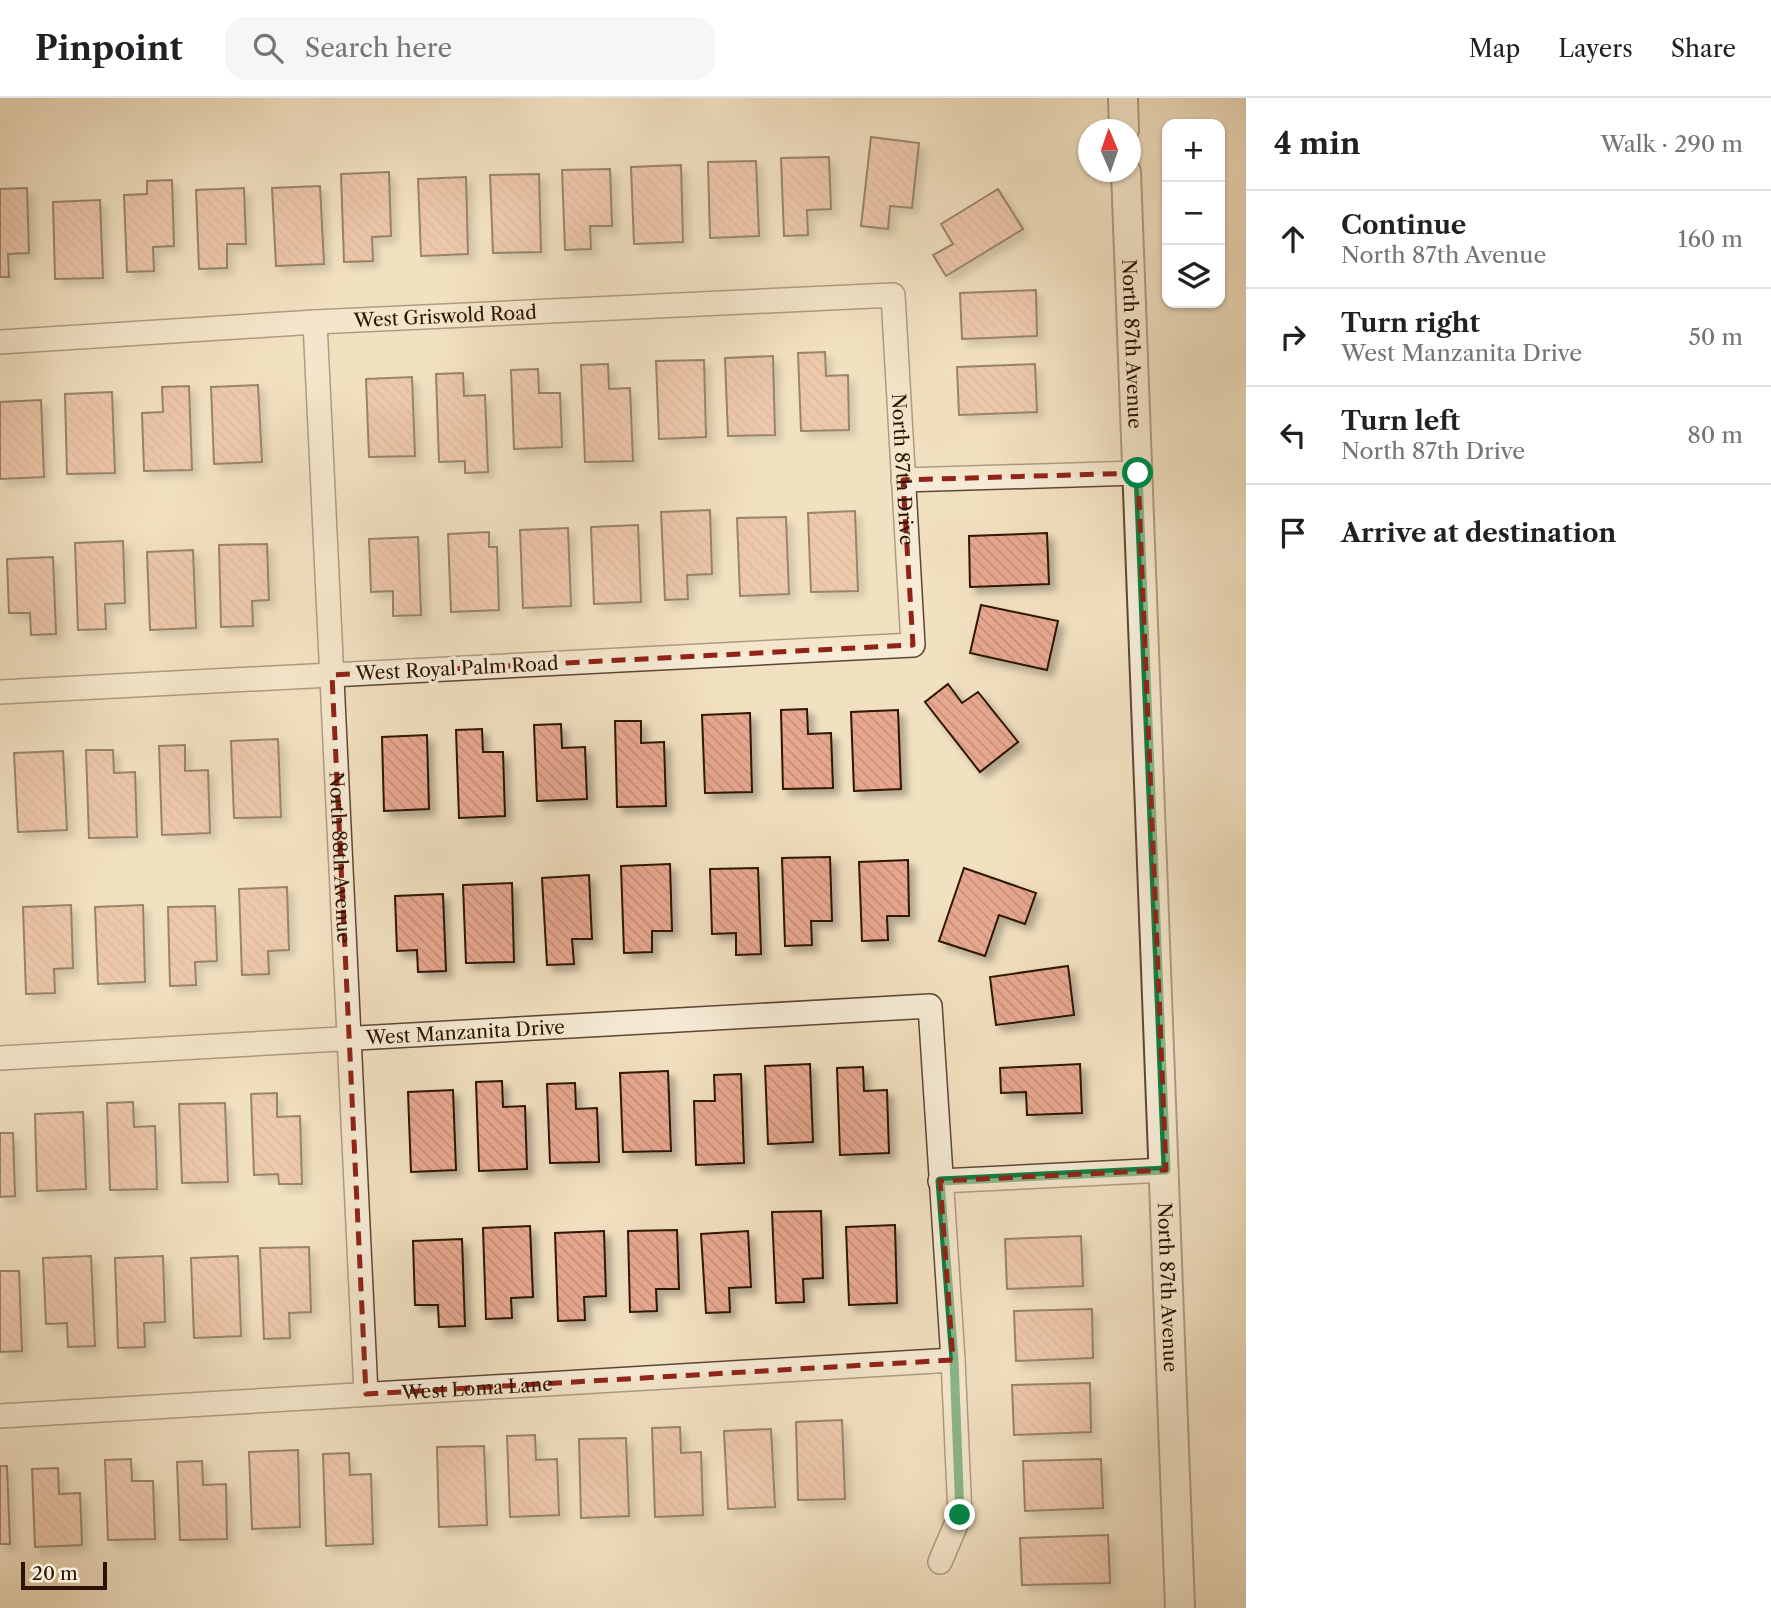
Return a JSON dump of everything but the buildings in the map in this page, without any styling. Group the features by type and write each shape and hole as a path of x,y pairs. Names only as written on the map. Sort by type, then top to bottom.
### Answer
{"street":[{"path":"1123,98 1124,119"},
{"name":"North 87th Avenue","path":"1126,182 1166,1170 1180,1608"},
{"name":"West Griswold Road","path":"0,342 315,321 893,295"},
{"name":"North 87th Drive","path":"893,295 913,645"},
{"name":"North 88th Avenue","path":"315,321 366,1394"},
{"path":"904,480 1138,473"},
{"name":"West Royal Palm Road","path":"0,692 913,645"},
{"name":"West Manzanita Drive","path":"0,1058 930,1006 940,1181"},
{"path":"940,1562 960,1515 954,1360 940,1181 1166,1170"},
{"name":"West Loma Lane","path":"0,1416 954,1360"}],"highlighted area":[{"path":"1138,473 1166,1170 940,1181 953,1360 366,1394 332,675 913,645 903,480"}],"route":[{"path":"960,1515 954,1360 940,1181 1166,1170 1138,473"}]}
